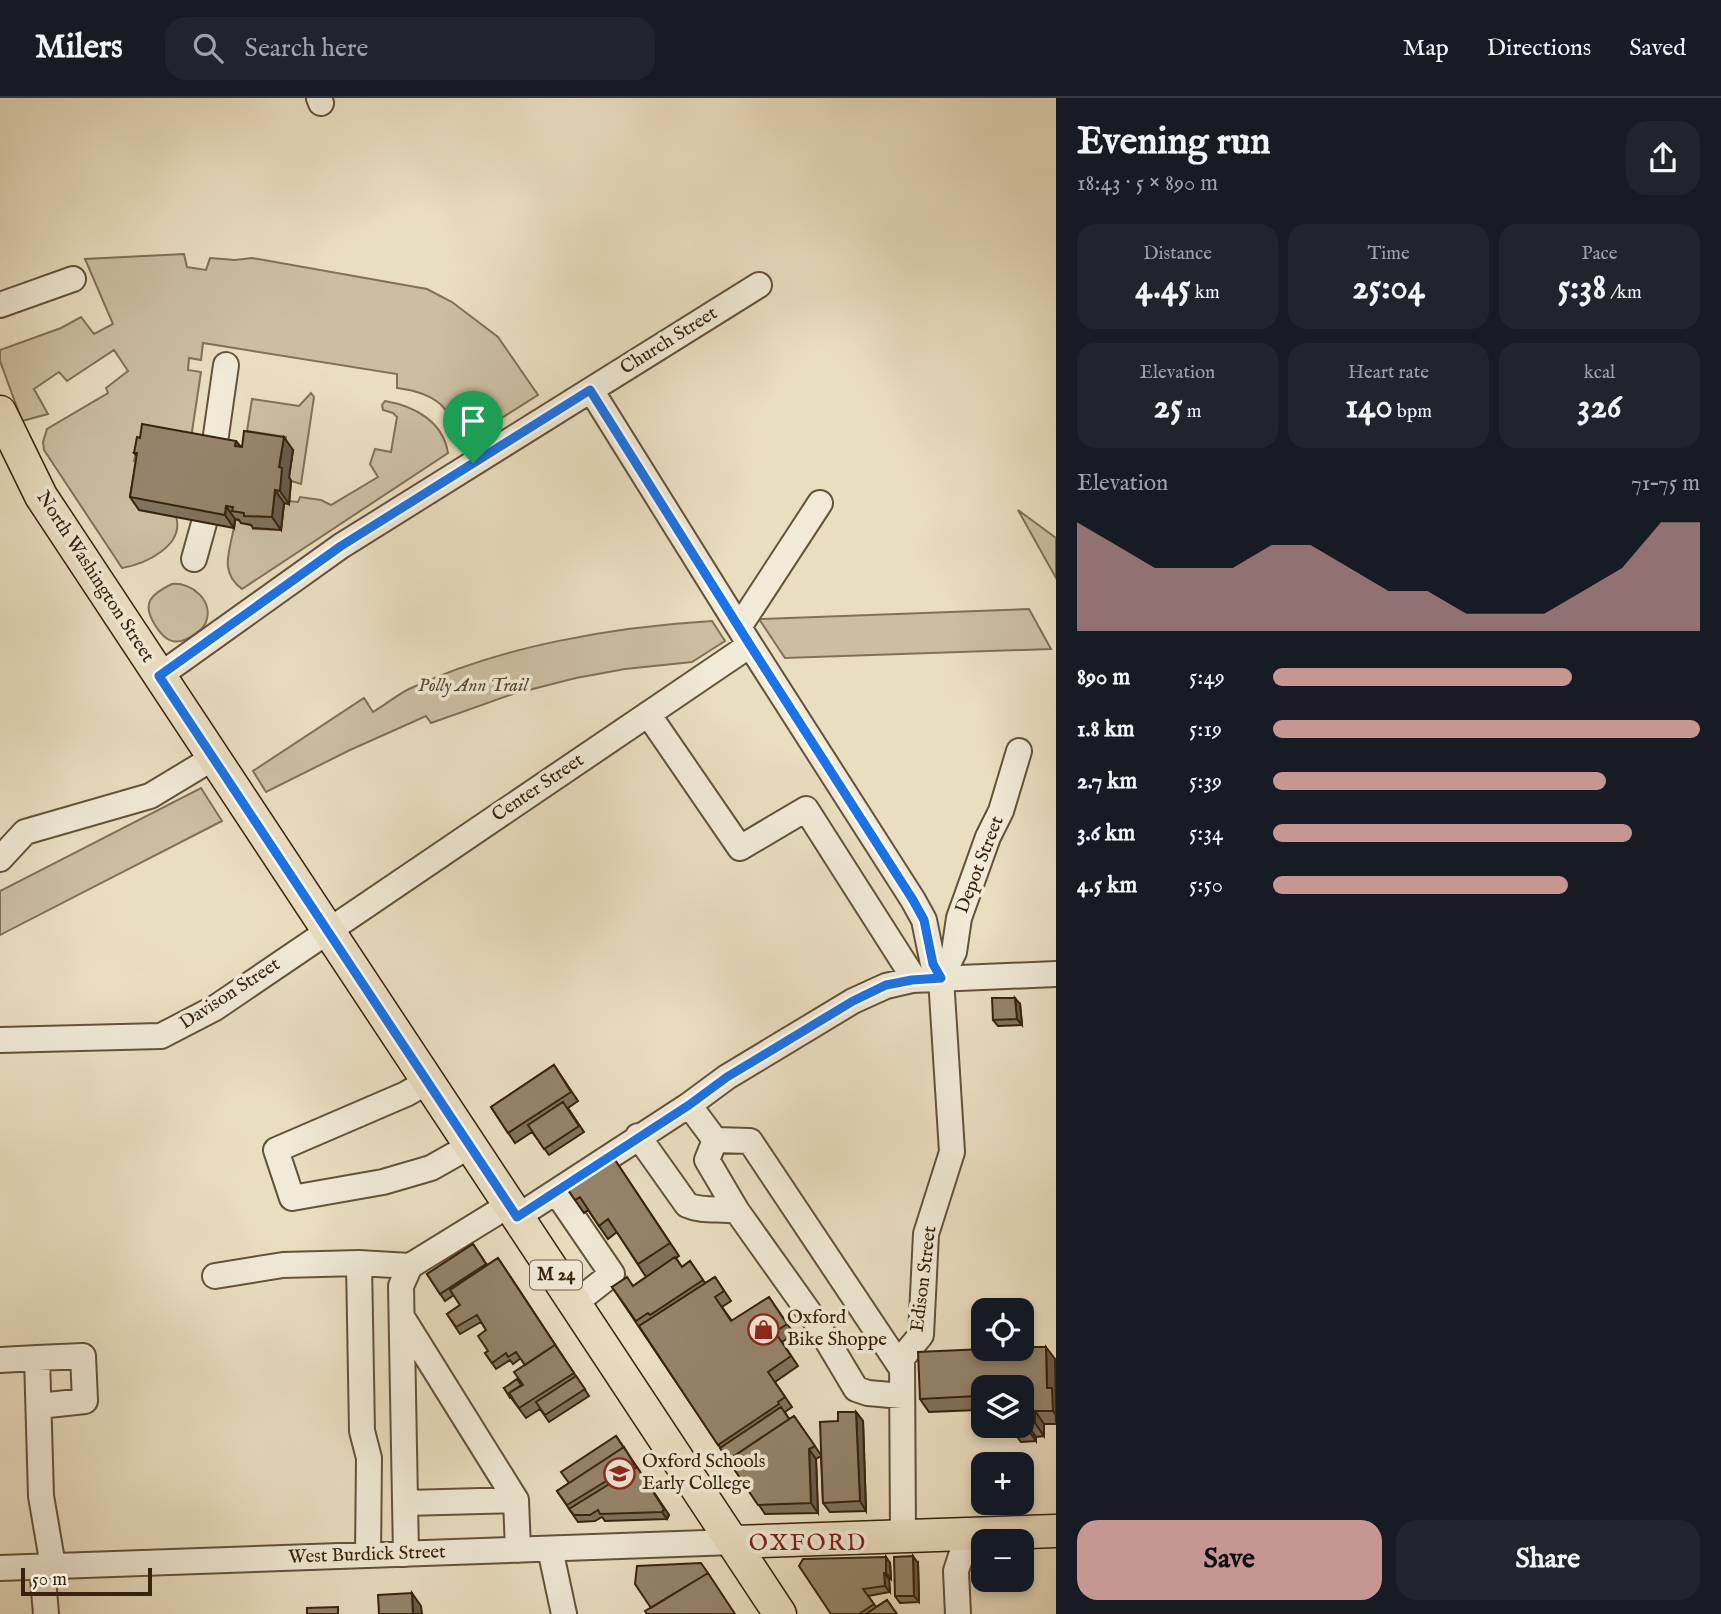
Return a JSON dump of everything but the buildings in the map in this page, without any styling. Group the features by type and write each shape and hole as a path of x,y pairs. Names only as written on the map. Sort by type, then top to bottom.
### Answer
{"main road":[{"name":"North Washington Street","path":"4,430 41,496 159,676 734,1542"},
{"path":"734,1542 1056,1531"},
{"name":"M 24","path":"734,1542 780,1614"}],"street":[{"path":"0,305 74,279"},
{"name":"Church Street","path":"159,676 341,546 759,285"},
{"path":"214,449 226,365"},
{"path":"590,390 913,900 924,920 933,964 941,978"},
{"path":"744,636 820,503"},
{"path":"194,559 204,523"},
{"name":"Center Street","path":"327,931 648,714 744,636"},
{"path":"648,714 740,848 806,809 915,980"},
{"name":"Depot Street","path":"941,978 954,952 959,918 988,837 1001,811 1019,751"},
{"path":"0,859 25,832 150,796 213,758"},
{"name":"Davison Street","path":"0,1040 161,1036 215,1007 327,931"},
{"path":"215,1276 283,1265 410,1266 513,1211 556,1192 727,1077 853,1001 886,985 941,978 1056,974"},
{"name":"Edison Street","path":"903,1536 902,1358 921,1335 926,1234 952,1152 941,978"},
{"path":"427,1082 406,1094 276,1150 292,1198 383,1182 432,1168 470,1146"},
{"path":"689,1105 715,1140"},
{"path":"638,1136 687,1205 700,1211 719,1208 737,1211"},
{"path":"715,1140 750,1141 902,1369"},
{"path":"715,1140 707,1160 737,1211 816,1322 856,1388 868,1393 902,1396"},
{"path":"556,1192 612,1274 575,1303"},
{"path":"359,1264 362,1431 369,1458 368,1555"},
{"path":"406,1554 401,1286 410,1266"},
{"path":"402,1317 516,1500 518,1550"},
{"path":"0,1360 83,1356 85,1401 39,1406"},
{"path":"37,1358 41,1496 47,1566 46,1614"},
{"path":"405,1503 516,1500"},
{"path":"958,1614 956,1571 968,1534"},
{"name":"West Burdick Street","path":"0,1568 734,1542"},
{"path":"550,1549 564,1614"}],"green space":[{"path":"184,254 187,267 206,270 210,258 252,258 427,289 452,302 498,337 538,395 470,438 462,432 444,408 429,396 397,388 397,374 203,343 201,360 189,358 188,370 201,372 190,445 136,451 134,461 144,463 170,504 176,516 175,536 169,545 152,558 122,568 44,450 43,442 47,429 108,393 106,388 128,371 114,350 67,381 59,372 34,389 48,414 22,421 0,361 0,350 61,328 81,317 94,334 113,324 85,259"},
{"path":"311,393 314,397 301,484 288,480 293,450 285,449 286,437 247,431 252,399 299,406"},
{"path":"385,401 396,403 426,417 440,432 448,453 242,589 234,582 228,566 235,519 253,526 253,529 281,530 284,503 298,502 300,497 321,500 331,505 378,477 370,464 375,449 391,452 397,417 383,410"},
{"path":"1018,510 1056,538 1056,578"},
{"path":"172,584 187,586 199,594 208,614 201,629 189,638 177,642 163,636 149,611 150,600"},
{"path":"1029,609 1051,649 785,658 759,619"},
{"name":"Polly Ann Trail","path":"712,621 725,641 692,662 625,669 576,678 513,694 431,723 426,716 266,792 253,771 364,698 373,712 409,689 444,674 519,650 636,628"},
{"path":"201,788 222,821 0,935 0,891"}],"place":[{"name":"Oxford Bike Shoppe","path":"764,1329"},
{"name":"Oxford Schools Early College","path":"619,1473"}],"district":[{"name":"OXFORD","path":"808,1543"}],"route":[{"path":"590,390 913,900 924,920 933,964 941,978 886,985 853,1001 727,1077 689,1105 517,1217 159,676 341,546 473,463 590,390"}]}
